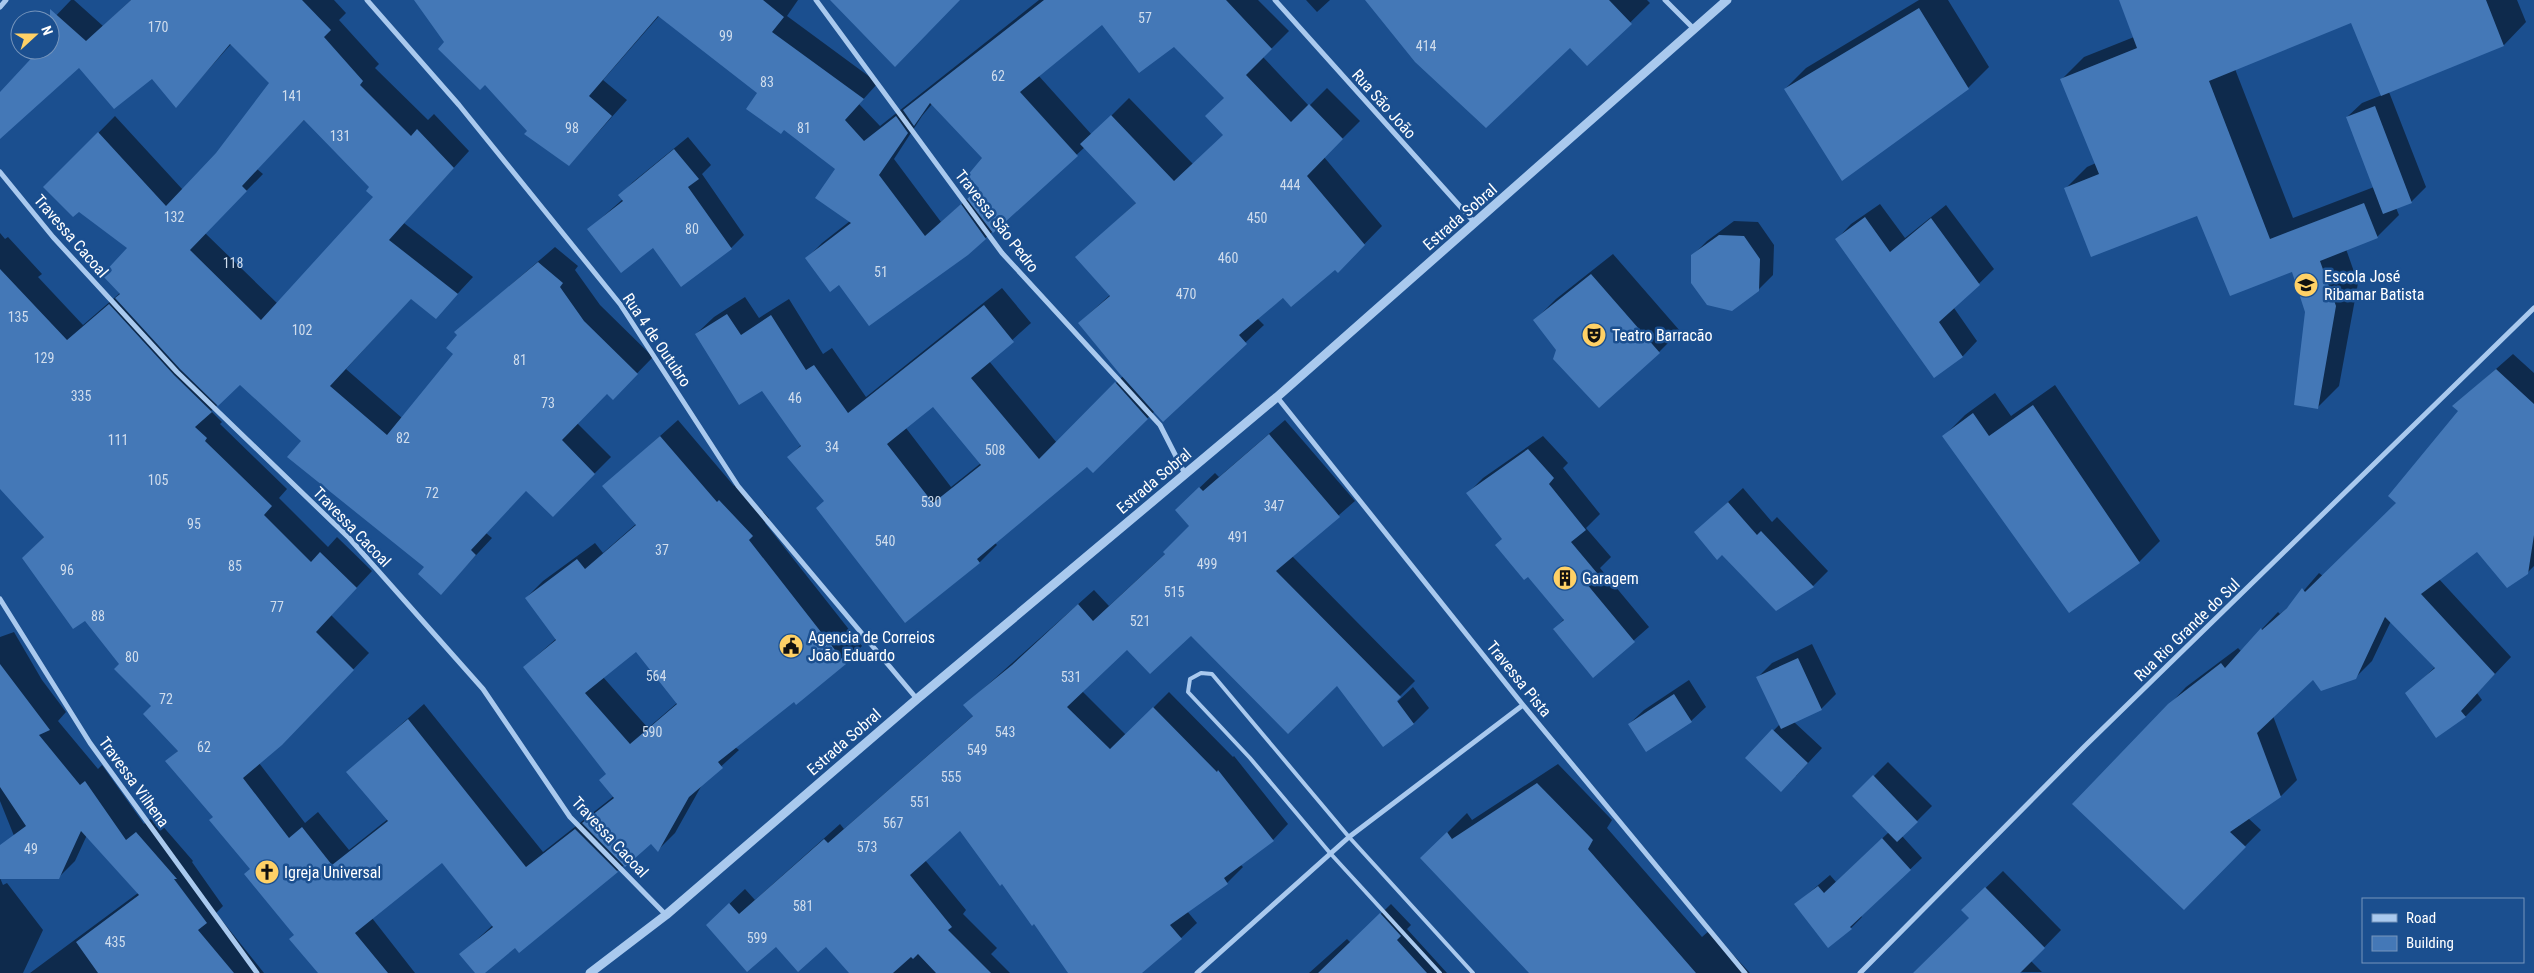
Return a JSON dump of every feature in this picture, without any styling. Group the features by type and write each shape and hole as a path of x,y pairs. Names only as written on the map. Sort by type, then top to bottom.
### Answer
{"street":[{"path":"0,7 6,0"},
{"name":"Rua 4 de Outubro","path":"367,0 460,105 620,304 738,486 917,699"},
{"name":"Travessa São Pedro","path":"816,0 1002,253 1160,425 1185,474"},
{"name":"Rua São João","path":"1275,0 1476,224"},
{"path":"1665,0 1694,30"},
{"name":"Estrada Sobral","path":"590,973 666,914 917,699 1277,397 1476,224 1726,0"},
{"name":"Travessa Cacoal","path":"0,172 53,237 177,372 355,546 483,689 570,817 666,914"},
{"name":"Rua Rio Grande do Sul","path":"1860,973 2085,746 2534,308"},
{"name":"Travessa Pista","path":"1277,397 1523,705 1745,973"},
{"name":"Travessa Vilhena","path":"0,599 90,743 257,973"},
{"path":"1197,973 1349,837 1523,705"}],"lane":[{"path":"1440,973 1330,853 1250,758 1188,692 1190,679 1202,673 1212,674 1349,837 1473,973"}],"building":[{"path":"131,0 302,0 331,30 324,37 363,81 360,85 411,136 417,129 454,168 389,240 458,294 436,319 411,299 330,386 387,435 453,354 446,348 457,335 454,332 538,262 563,283 560,287 584,321 638,374 613,400 607,394 562,440 595,474 553,517 526,491 471,550 476,555 441,595 418,574 424,567 287,457 301,441 240,385 218,406 180,369 115,298 120,294 102,275 127,248 79,212 73,217 43,187 98,132 166,206 216,153 269,83 230,44 176,108 152,79 114,109 79,68 0,139 0,92 30,60 60,60 60,18 86,41","holes":["304,120 369,187 366,191 373,197 261,320 190,250 247,191 242,186"]},
{"path":"414,0 763,0 784,17 772,32 864,99 845,120 864,141 896,116 908,133 879,175 925,236 961,204 986,239 968,255 869,326 839,285 830,292 805,258 851,223 815,198 835,169 784,130 781,134 746,109 757,93 658,16 589,96 612,116 569,166 524,134 527,131 485,85 480,90 438,49 444,42"},
{"path":"830,0 960,0 895,67"},
{"path":"1044,0 1226,0 1272,49 1246,75 1291,122 1309,104 1343,139 1307,176 1365,245 1338,273 1335,270 1291,307 1283,298 1239,335 1247,344 1163,422 1078,323 1110,296 1075,257 1136,203 1080,144 1111,115 1174,181 1223,135 1205,116 1224,98 1174,47 1139,73 1102,25 1020,92 1078,156 993,233 967,199 979,188 967,176 982,158 930,103 914,126 903,110"},
{"path":"1365,0 1609,0 1632,24 1587,66 1570,48 1486,128 1415,62"},
{"path":"2119,0 2486,0 2504,46 2381,96 2351,23 2209,81 2270,239 2364,203 2378,238 2320,261 2336,306 2318,409 2294,405 2305,312 2292,272 2230,296 2197,216 2091,257 2064,188 2099,174 2060,79 2137,48"},
{"path":"1919,8 1969,89 1842,181 1784,89"},
{"path":"2375,106 2412,203 2383,214 2346,117"},
{"path":"674,149 699,179 688,187 732,249 681,287 653,248 621,273 587,229 623,201 618,195"},
{"path":"1865,217 1890,252 1931,218 1980,285 1939,322 1963,357 1934,378 1835,239"},
{"path":"1719,235 1744,236 1760,259 1759,291 1732,311 1707,305 1691,283 1691,255"},
{"path":"0,269 67,340 109,304 174,375 212,412 195,427 207,438 205,441 272,506 264,515 311,562 320,552 357,588 316,632 354,670 282,745 243,778 289,838 302,827 332,865 388,821 346,772 408,719 526,867 575,829 618,872 519,953 515,948 485,973 475,973 459,954 493,927 442,863 355,933 388,973 318,973 289,939 294,935 244,874 250,869 209,820 213,817 165,761 178,751 143,714 151,706 114,669 119,664 85,621 73,629 22,558 44,537 0,489"},
{"name":"Teatro Barracão","path":"1591,274 1660,353 1599,408 1553,359 1556,350 1533,320"},
{"path":"984,305 1014,342 971,378 1039,459 1115,382 1148,419 1093,473 1087,467 977,559 980,563 905,623 816,508 824,501 787,457 801,446 762,391 739,405 695,334 727,314 741,335 771,315 806,370 814,365 848,413","holes":["933,407 981,465 933,503 887,444"]},
{"path":"2496,369 2534,404 2534,535 2528,574 2507,588 2477,552 2421,594 2495,674 2461,711 2466,717 2436,738 2405,693 2435,668 2385,617 2356,679 2321,691 2313,680 2257,733 2281,797 2230,832 2246,847 2184,910 2072,804 2168,704 2221,663 2225,668 2261,628 2262,630 2287,608 2302,588 2305,592 2396,503 2388,496 2458,411 2452,406"},
{"path":"2033,405 2140,563 2069,613 1942,436 1973,413 1989,436"},
{"path":"1269,434 1340,517 1276,571 1401,697 1397,701 1414,724 1383,747 1337,686 1288,734 1191,636 1150,674 1127,650 1067,707 1110,749 1153,707 1217,772 1218,770 1274,841 1224,878 1228,884 1170,925 1182,939 1142,973 1068,973 1034,924 1032,926 1002,884 1000,886 960,831 910,875 952,927 948,930 991,973 936,973 918,954 913,959 911,957 893,973 849,973 826,947 798,972 776,947 747,972 706,925 729,903 739,914 824,839 828,843 973,716 963,705 1012,665 1078,604 1093,621 1165,554 1163,552 1189,526 1175,510 1199,487 1203,491"},
{"path":"660,436 717,502 719,500 753,536 749,540 846,664 796,705 794,702 718,762 723,768 689,797 658,852 651,844 625,867 582,823 614,798 599,780 606,774 523,667 556,640 525,598 577,559 585,569 636,525 602,486","holes":["636,652 677,704 630,744 585,693"]},
{"path":"1528,449 1554,478 1549,484 1586,530 1571,542 1597,573 1586,583 1635,642 1593,678 1553,629 1564,620 1528,577 1524,580 1495,545 1502,539 1466,493"},
{"path":"1728,502 1757,535 1761,531 1814,587 1776,611 1722,555 1717,560 1694,532"},
{"path":"1798,658 1822,710 1781,729 1756,677"},
{"path":"0,664 50,730 39,735 80,785 85,781 126,840 136,832 177,879 174,879 207,923 198,930 234,973 98,973 76,942 139,895 81,831 59,879 0,879 0,845 26,826 0,787"},
{"path":"1674,694 1692,722 1646,752 1628,724"},
{"path":"1772,729 1808,763 1781,792 1745,758"},
{"path":"1873,775 1918,822 1897,842 1852,796"},
{"path":"1537,783 1593,840 1588,849 1696,973 1529,973 1420,858 1447,832 1452,839"},
{"path":"1882,838 1911,870 1850,927 1852,929 1828,948 1794,904 1818,886 1824,893"},
{"path":"1985,887 2045,948 2020,973 1913,973 1969,918 1961,910"},
{"path":"1380,913 1401,936 1397,940 1427,973 1318,973"}],"place":[{"name":"Escola José Ribamar Batista","path":"2306,285"},
{"name":"Teatro Barracão","path":"1594,335"},
{"name":"Garagem","path":"1565,578"},
{"name":"Agencia de Correios João Eduardo","path":"791,646"},
{"name":"Igreja Universal","path":"267,872"}]}
